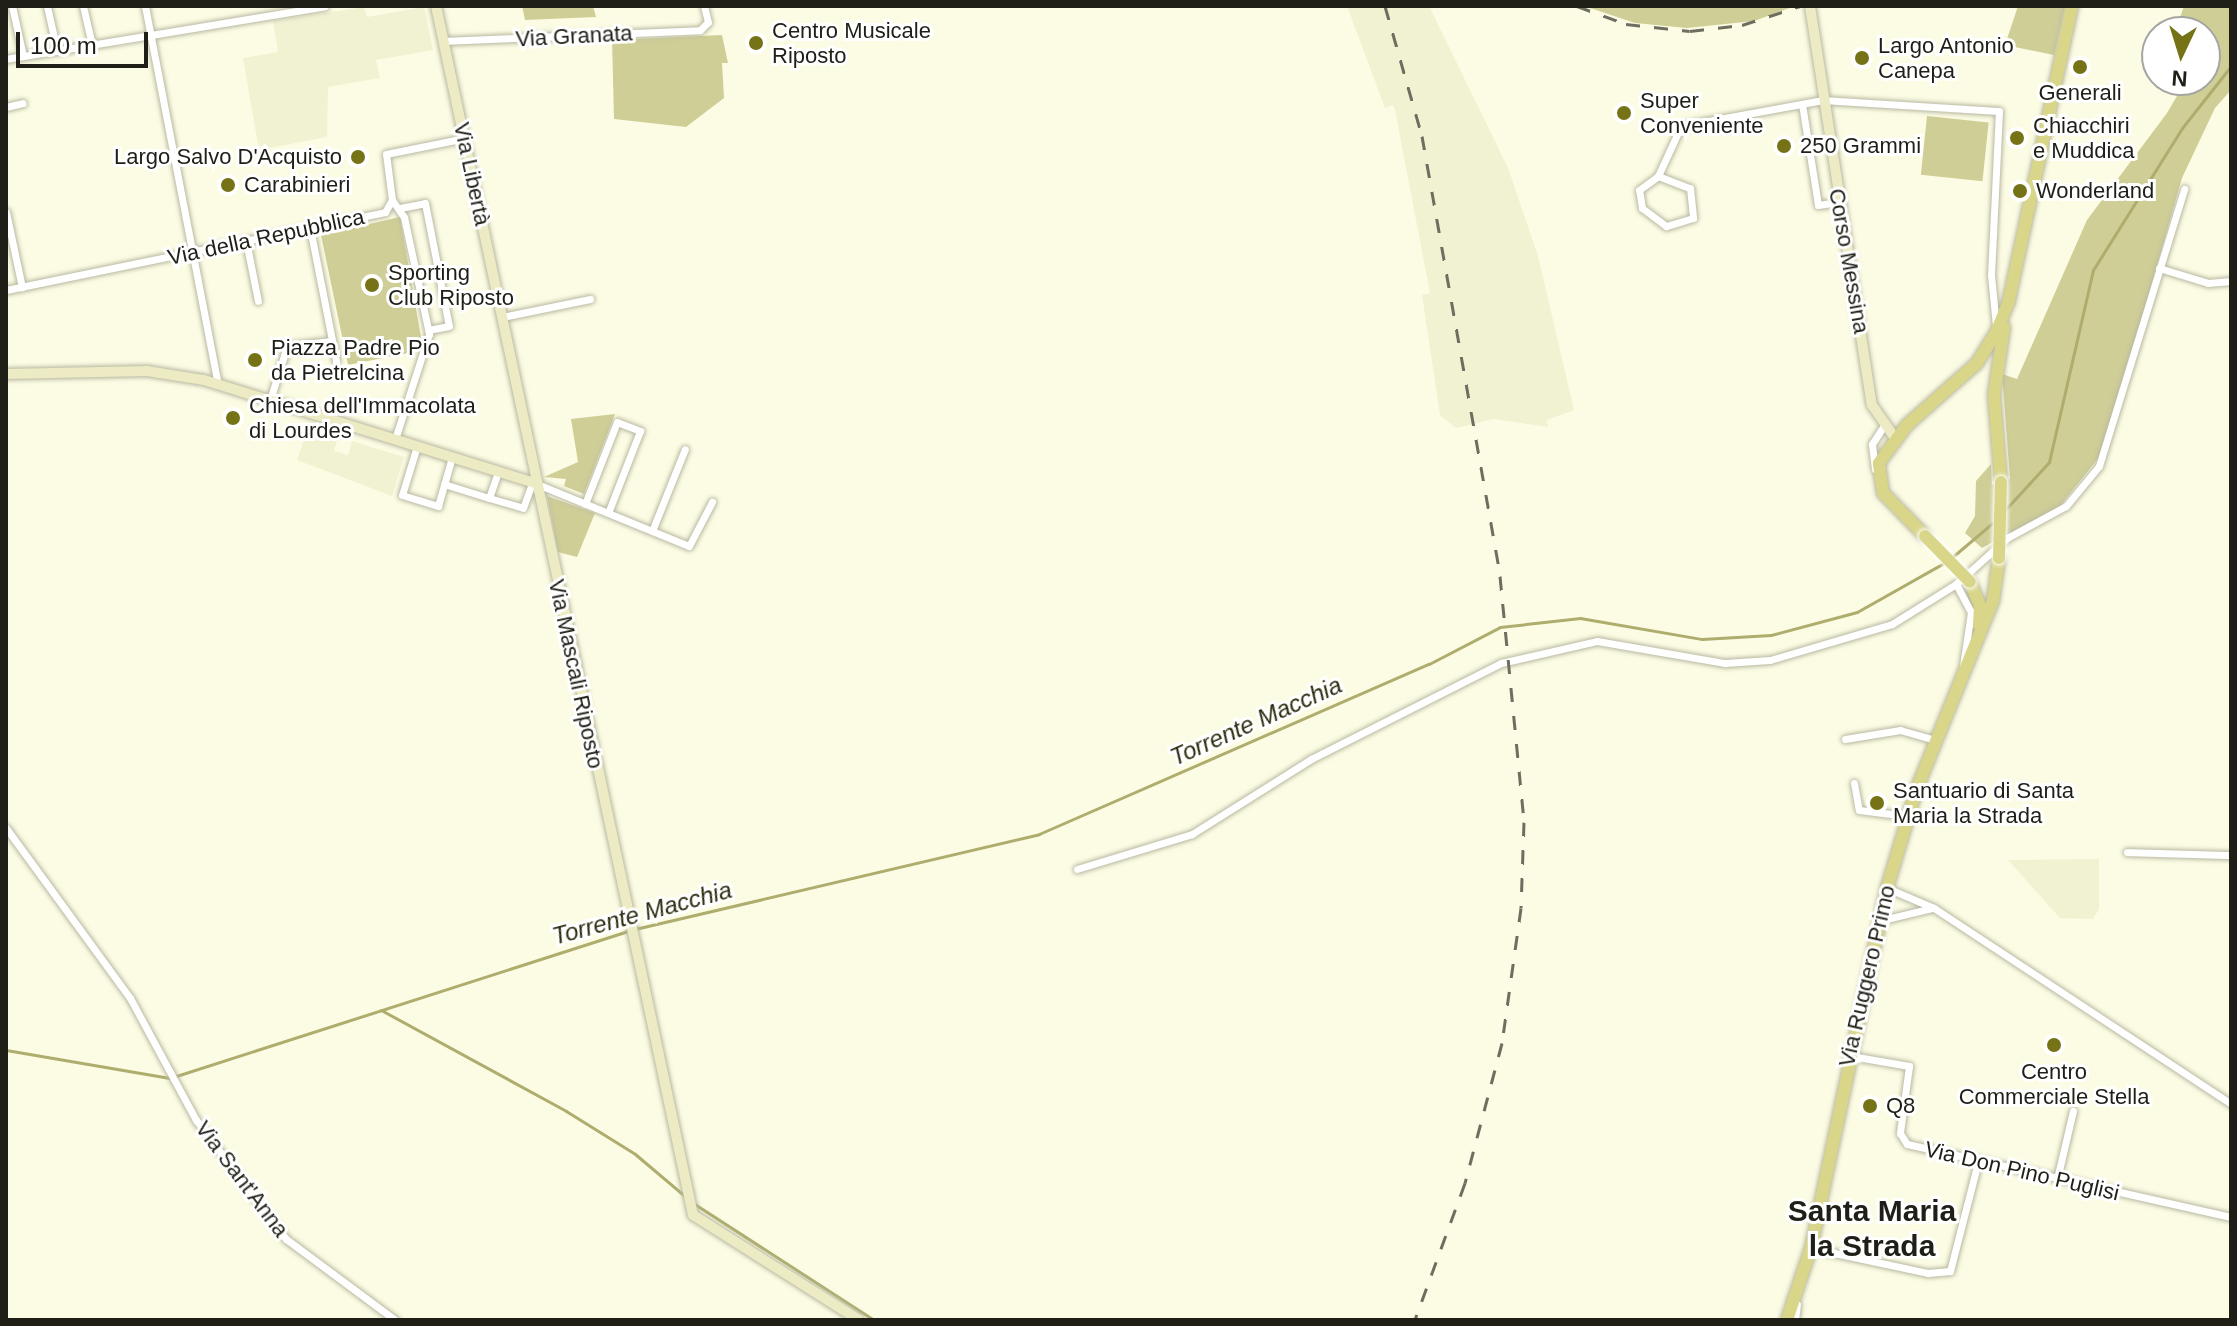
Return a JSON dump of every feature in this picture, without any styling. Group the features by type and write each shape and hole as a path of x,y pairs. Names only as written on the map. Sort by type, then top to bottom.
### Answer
{"main road":[{"path":"1994,395 2009,300 2072,6"},
{"path":"1976,640 1980,606 1925,536 1890,503 1877,477 1895,438 1977,363 1996,333 2009,300"},
{"path":"1977,363 1990,365 1994,395"},
{"name":"Via Ruggero Primo","path":"1787,1320 1811,1248 1848,1055 1878,921 1907,816 1976,640 1997,574 2001,482 1994,395"},
{"path":"1963,583 1986,588 1997,574"}],"street":[{"path":"12,6 23,56"},
{"path":"47,6 57,51"},
{"path":"83,6 92,45"},
{"path":"145,6 218,384"},
{"path":"6,59 325,6"},
{"name":"Via Libertà","path":"436,6 534,483"},
{"name":"Via Granata","path":"442,41 705,26 704,6"},
{"name":"Corso Messina","path":"1804,6 1822,96"},
{"name":"Corso Messina","path":"1810,6 1872,405 1883,427"},
{"path":"1658,176 1690,188 1693,218 1666,226 1642,208 1639,190 1658,176 1681,126 1802,104 1822,96 1999,111 1991,275 1996,333"},
{"path":"6,107 23,103"},
{"path":"1802,104 1818,205 1839,202"},
{"name":"Via della Repubblica","path":"6,290 385,212 392,200 386,154 465,138"},
{"path":"1077,869 1192,834 1311,759 1501,663 1597,641 1725,663 1770,660 1878,631 1963,583 2007,538 2066,506 2099,466 2184,189"},
{"path":"392,200 400,208 428,330 395,439"},
{"path":"400,208 425,203 449,326 428,330"},
{"path":"6,212 22,287"},
{"path":"310,228 336,360"},
{"path":"246,241 258,301"},
{"path":"2159,268 2208,283 2231,281"},
{"path":"502,317 590,299"},
{"path":"270,400 287,346 332,341"},
{"path":"6,374 147,371 218,384 534,483 689,546 712,502"},
{"path":"585,504 617,422 640,431 608,513"},
{"path":"1877,477 1872,444 1883,427 1895,438"},
{"path":"417,446 402,495 438,506 452,457"},
{"path":"652,531 685,449"},
{"path":"489,498 498,472"},
{"path":"444,484 523,508 534,483"},
{"name":"Via Mascali Riposto","path":"534,483 689,1203 699,1221 859,1320"},
{"path":"1962,675 1971,605 1963,583"},
{"path":"1845,739 1900,730 1936,740"},
{"path":"1854,783 1859,810 1907,816"},
{"name":"Via Sant'Anna","path":"6,828 84,929 173,1069 196,1120 286,1239 395,1320"},
{"path":"2127,852 2231,855"},
{"path":"1887,888 1934,908 2231,1104"},
{"path":"1878,921 1934,908"},
{"name":"Via Don Pino Puglisi","path":"1848,1055 1909,1066 1900,1133 1907,1144 2231,1217"},
{"path":"2057,1179 2073,1111"},
{"path":"1811,1248 1928,1273 1950,1271 1978,1162"},
{"path":"1795,1320 1798,1293"}],"shaded area":[{"path":"522,6 593,6 596,17 525,20"},
{"path":"1347,6 1429,6 1508,168 1538,256 1574,410 1547,420 1548,427 1494,419 1456,428 1440,415 1422,295 1430,293 1395,110 1393,105 1385,108"},
{"path":"1584,6 1795,6 1754,21 1687,28 1635,23"},
{"path":"2018,6 2065,6 2054,55 2005,45"},
{"path":"2184,6 2231,6 2231,90 2215,108 2182,178 2104,451 2060,506 1982,548 1965,533 1975,516 1976,481 1991,464 1992,485 2010,479 2002,374 2017,379 2087,220 2177,96 2221,96 2221,16 2181,16"},
{"path":"364,7 367,17 424,7 433,50 376,60 380,78 328,87 327,137 259,150 243,58 278,52 273,21"},
{"path":"722,35 728,63 722,63 724,98 686,127 614,119 612,40"},
{"path":"1927,116 1989,122 1982,181 1921,175"},
{"name":"Sporting Club Riposto","path":"400,217 422,343 413,352 348,365 321,235"},
{"path":"615,414 584,494 564,486 566,479 544,477 578,462 571,419"},
{"path":"310,422 340,431 334,451 348,455 352,441 404,457 392,496 297,460"},
{"path":"547,496 595,513 577,557 558,552"},
{"path":"2099,859 2099,909 2093,919 2060,918 2008,860"}],"waterway":[{"name":"Torrente Macchia","path":"2004,511 2049,462 2093,270 2182,128 2231,66"},
{"name":"Torrente Macchia","path":"1950,559 1996,520"},
{"name":"Torrente Macchia","path":"635,929 1039,834 1429,664 1500,627 1580,618 1702,639 1771,635 1857,612 1944,563"},
{"name":"Torrente Macchia","path":"6,1050 170,1078 628,931"},
{"path":"381,1010 566,1111 635,1154 687,1198"},
{"path":"693,1203 874,1320"}],"railway":[{"path":"1385,6 1422,136 1500,576 1524,822 1521,908 1502,1043 1465,1183 1415,1320"},
{"path":"1577,6 1626,24 1690,31 1742,25 1801,6"}],"place":[{"name":"Centro Musicale Riposto","path":"756,43"},
{"name":"Largo Antonio Canepa","path":"1862,58"},
{"name":"Generali","path":"2080,67"},
{"name":"Super Conveniente","path":"1624,113"},
{"name":"Chiacchiri e Muddica","path":"2017,138"},
{"name":"250 Grammi","path":"1784,146"},
{"name":"Largo Salvo D'Acquisto","path":"358,157"},
{"name":"Carabinieri","path":"228,185"},
{"name":"Wonderland","path":"2020,191"},
{"name":"Sporting Club Riposto","path":"372,285"},
{"name":"Piazza Padre Pio da Pietrelcina","path":"255,360"},
{"name":"Chiesa dell'Immacolata di Lourdes","path":"233,418"},
{"name":"Santuario di Santa Maria la Strada","path":"1877,803"},
{"name":"Centro Commerciale Stella","path":"2054,1045"},
{"name":"Q8","path":"1870,1106"}],"district":[{"name":"Santa Maria la Strada","path":"1872,1228"}]}
